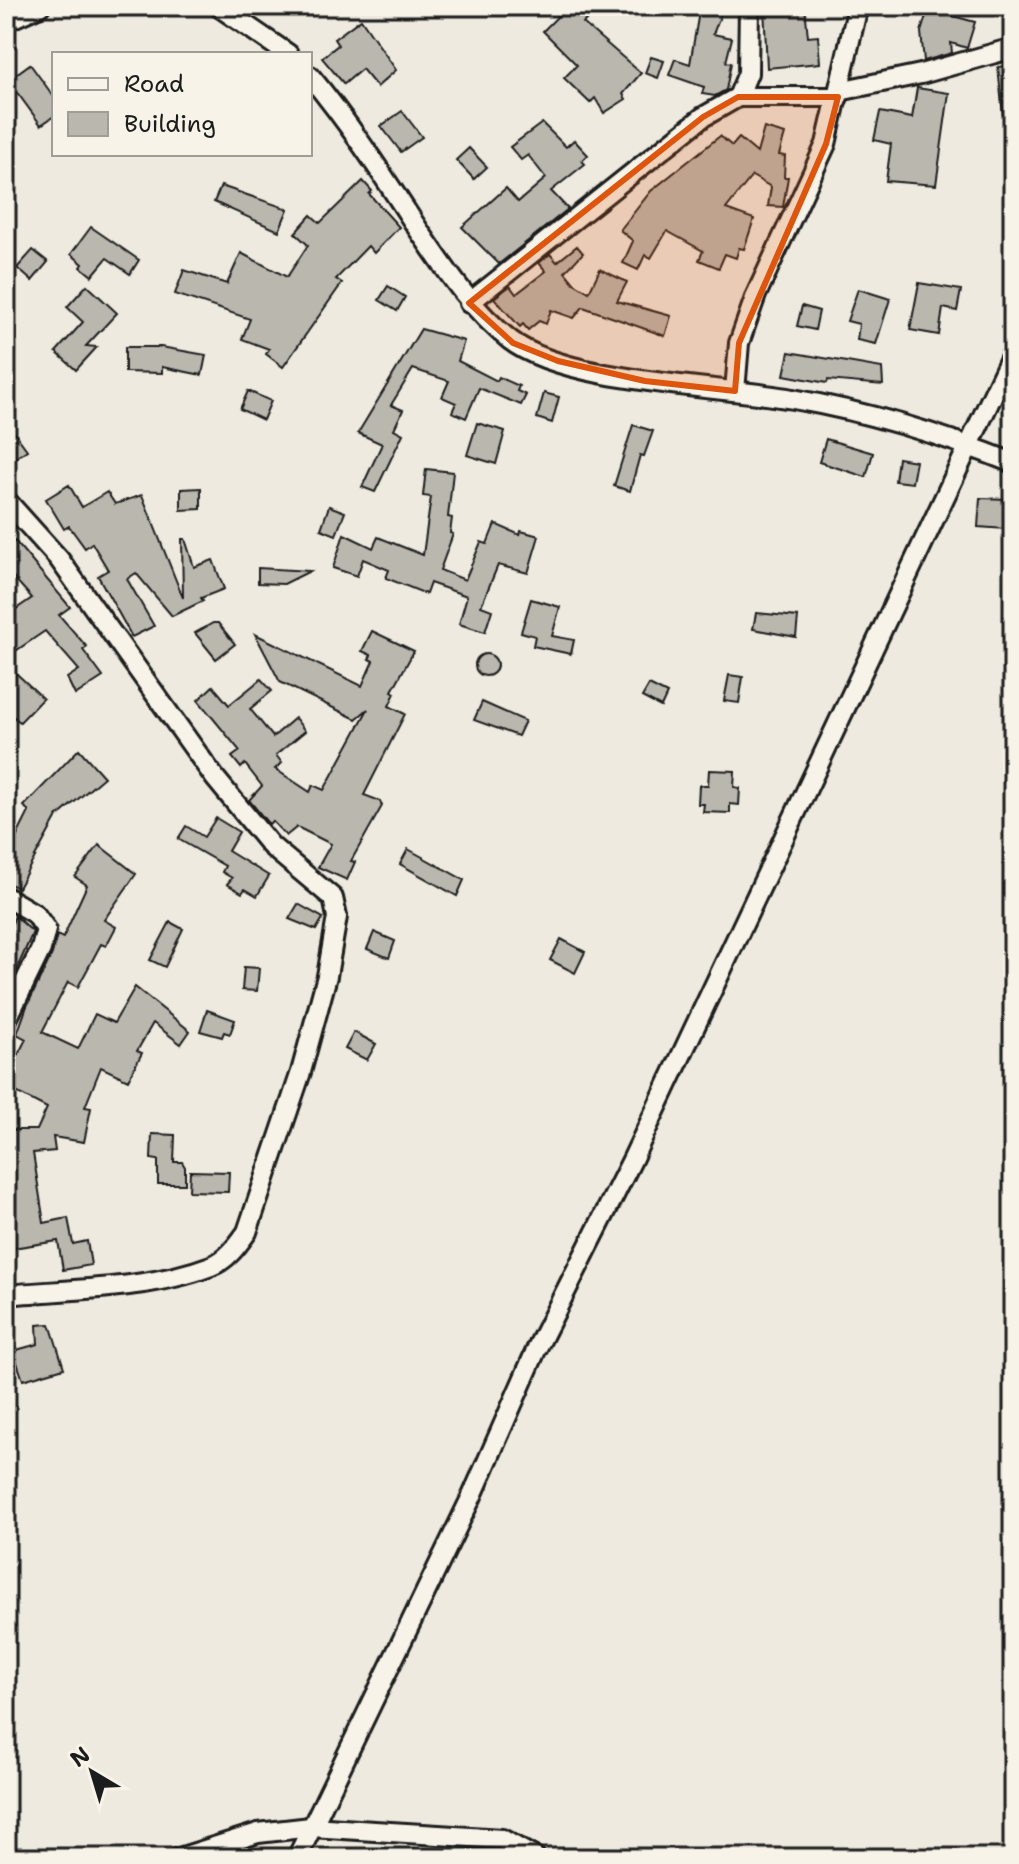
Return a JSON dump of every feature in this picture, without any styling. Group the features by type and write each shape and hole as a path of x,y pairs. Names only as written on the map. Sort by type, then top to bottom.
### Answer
{"street":[{"path":"218,6 285,52"},
{"path":"738,97 748,73 749,6"},
{"path":"735,391 739,343 826,144 858,6"},
{"path":"6,21 30,7"},
{"path":"469,303 703,117 738,97 838,94 1013,48"},
{"path":"312,79 360,142 469,303 513,343 558,361 645,381 793,399 969,445 1013,463"},
{"path":"297,1858 472,1496 537,1348 632,1160 1013,352"},
{"path":"6,500 59,559 215,778 271,846 333,898 337,917 327,976 301,1072 247,1232 233,1252 213,1266 139,1282 6,1295"},
{"path":"6,897 35,914 46,929 41,949 6,1021"},
{"path":"179,1858 258,1833 311,1827 502,1839 536,1858"}],"highlighted area":[{"path":"738,97 838,97 826,144 739,343 735,391 645,381 558,361 513,343 469,303 703,117"}],"building":[{"path":"549,6 600,6 583,23 641,73 623,94 626,99 604,113 595,98 590,103 564,78 577,65 543,31 558,16"},
{"path":"700,6 724,6 713,34 732,38 726,62 731,63 726,90 715,96 702,94 704,87 669,75 675,59 690,64"},
{"path":"764,6 805,6 808,37 818,36 820,63 767,68"},
{"path":"929,6 956,6 953,16 975,22 967,48 951,43 952,53 924,61 921,32"},
{"path":"361,19 396,70 377,87 362,69 344,84 322,58 338,45 334,39"},
{"path":"651,57 664,61 658,78 645,73"},
{"path":"30,64 52,94 52,117 41,125 8,80"},
{"path":"1013,65 1013,114 1003,115 998,67"},
{"path":"917,88 949,93 936,185 886,181 891,144 874,140 880,112 912,118"},
{"path":"402,111 422,137 401,152 381,126"},
{"path":"542,123 566,147 574,140 588,155 582,161 585,164 551,191 568,209 499,264 462,227 506,188 518,202 546,178 528,155 521,160 510,147"},
{"path":"764,128 785,134 779,155 785,156 784,177 788,177 783,207 768,206 771,187 752,176 726,209 754,219 744,249 739,248 736,258 725,254 719,268 699,260 703,251 667,231 651,258 645,255 638,270 623,263 633,241 620,230 651,191 720,136 732,146 739,138 757,153"},
{"path":"469,148 487,167 474,179 456,160"},
{"path":"363,181 372,191 369,194 399,227 374,253 368,246 336,279 342,283 283,367 266,354 269,349 242,339 250,319 175,294 184,270 227,284 241,253 287,277 308,245 295,233 311,215 320,223"},
{"path":"221,186 288,209 279,231 214,202"},
{"path":"91,227 139,260 130,274 107,258 92,276 81,267 83,264 71,254"},
{"path":"577,246 583,253 565,272 574,283 589,292 600,269 627,282 617,301 671,316 665,336 583,307 574,318 551,310 546,324 539,321 528,330 523,324 520,327 494,298 510,286 516,294 546,271 539,263 550,254 557,262"},
{"path":"33,250 48,262 32,281 17,268"},
{"path":"919,283 961,290 957,311 943,308 939,335 910,330"},
{"path":"87,285 117,313 86,346 97,347 76,370 56,352 83,322 67,307"},
{"path":"388,286 405,297 397,311 379,300"},
{"path":"858,289 890,299 876,344 857,340 859,324 847,321"},
{"path":"802,306 819,311 815,330 797,326"},
{"path":"421,329 464,341 458,361 497,381 499,377 519,386 517,391 526,395 521,405 479,388 466,418 452,412 456,403 442,397 449,381 413,369 391,405 403,410 394,429 403,434 375,492 362,487 382,444 358,433"},
{"path":"125,347 161,347 206,355 202,375 162,367 162,373 125,372"},
{"path":"789,352 882,368 883,385 828,380 827,383 784,375"},
{"path":"248,391 271,401 263,420 240,409"},
{"path":"544,393 559,397 552,423 537,418"},
{"path":"6,421 27,450 12,460 6,452"},
{"path":"477,423 505,431 496,464 467,455"},
{"path":"633,425 653,431 644,456 640,455 630,491 614,486"},
{"path":"826,439 873,453 866,477 819,462"},
{"path":"898,458 916,461 912,483 895,481"},
{"path":"426,469 453,472 448,517 452,518 450,533 453,534 440,570 465,580 481,542 487,544 495,524 520,535 521,531 539,536 528,573 498,565 481,606 492,610 485,632 459,624 467,596 430,583 426,594 386,578 389,570 363,559 357,576 333,568 344,534 373,548 378,537 423,555 431,497 423,496"},
{"path":"69,485 82,507 107,492 115,504 142,495 183,598 182,539 185,539 194,567 213,560 224,589 201,598 203,601 172,616 136,573 127,579 154,626 132,637 98,576 108,570 92,543 85,548 69,526 64,529 46,499"},
{"path":"201,488 201,509 181,510 181,489"},
{"path":"980,498 1008,499 1006,529 978,527"},
{"path":"329,506 345,512 336,535 321,529"},
{"path":"15,541 70,607 59,615 87,647 83,650 103,677 75,695 67,678 79,670 45,631 14,652 6,640 6,616 32,598 6,569 6,549"},
{"path":"258,568 310,571 284,584 258,583"},
{"path":"531,599 560,607 552,636 574,640 571,654 533,646 535,636 521,632"},
{"path":"756,613 798,617 796,637 753,629"},
{"path":"218,623 235,644 216,659 195,633"},
{"path":"372,631 414,651 392,691 395,693 389,706 405,714 364,795 380,801 382,806 351,861 355,862 347,880 318,867 331,844 297,827 286,836 272,821 269,824 266,821 249,800 262,786 245,764 241,768 232,757 240,751 198,700 213,686 229,705 261,679 272,691 250,709 273,737 295,718 305,731 276,755 282,763 275,769 310,792 313,785 324,790 368,709 356,719 280,682 255,634 362,686 373,661 369,659 371,655 362,651"},
{"path":"486,654 494,657 497,665 494,673 486,676 478,673 475,665 478,657"},
{"path":"6,664 43,698 20,722 6,711"},
{"path":"729,675 743,677 739,703 724,701"},
{"path":"649,685 667,694 661,707 642,697"},
{"path":"482,702 525,721 518,736 474,720"},
{"path":"79,749 104,777 57,817 18,888 6,882 6,858 29,812 24,806"},
{"path":"709,770 735,771 734,787 740,788 739,805 730,804 730,813 703,812 704,804 698,804 699,785 708,785"},
{"path":"216,818 239,832 228,851 269,876 257,896 245,889 242,893 227,884 232,878 222,872 225,866 178,839 186,826 204,837"},
{"path":"99,845 136,874 104,920 116,927 106,946 101,944 78,987 68,982 42,1032 78,1049 95,1014 114,1023 135,987 190,1031 181,1044 153,1023 137,1051 142,1053 128,1080 101,1067 85,1107 91,1108 84,1142 53,1137 55,1151 33,1153 44,1223 68,1218 73,1244 87,1241 91,1265 63,1270 58,1241 6,1249 6,1130 37,1130 47,1108 6,1087 6,1079 26,1039 17,1034 27,1006 52,954 57,935 63,938 87,885 75,877"},
{"path":"408,849 464,880 457,896 400,864"},
{"path":"298,904 323,918 316,930 289,919"},
{"path":"15,916 33,932 6,994 6,937"},
{"path":"170,922 183,929 165,967 150,960"},
{"path":"374,932 395,941 389,958 367,949"},
{"path":"561,939 585,952 575,973 550,960"},
{"path":"244,967 259,968 257,991 242,990"},
{"path":"207,1010 235,1020 230,1034 224,1032 222,1037 200,1031"},
{"path":"354,1032 376,1044 367,1060 345,1049"},
{"path":"152,1134 175,1135 174,1162 182,1162 185,1167 185,1184 158,1184 158,1160 151,1159"},
{"path":"190,1171 229,1172 228,1192 189,1191"},
{"path":"50,1324 64,1368 23,1380 13,1351 38,1344 37,1325"}]}
